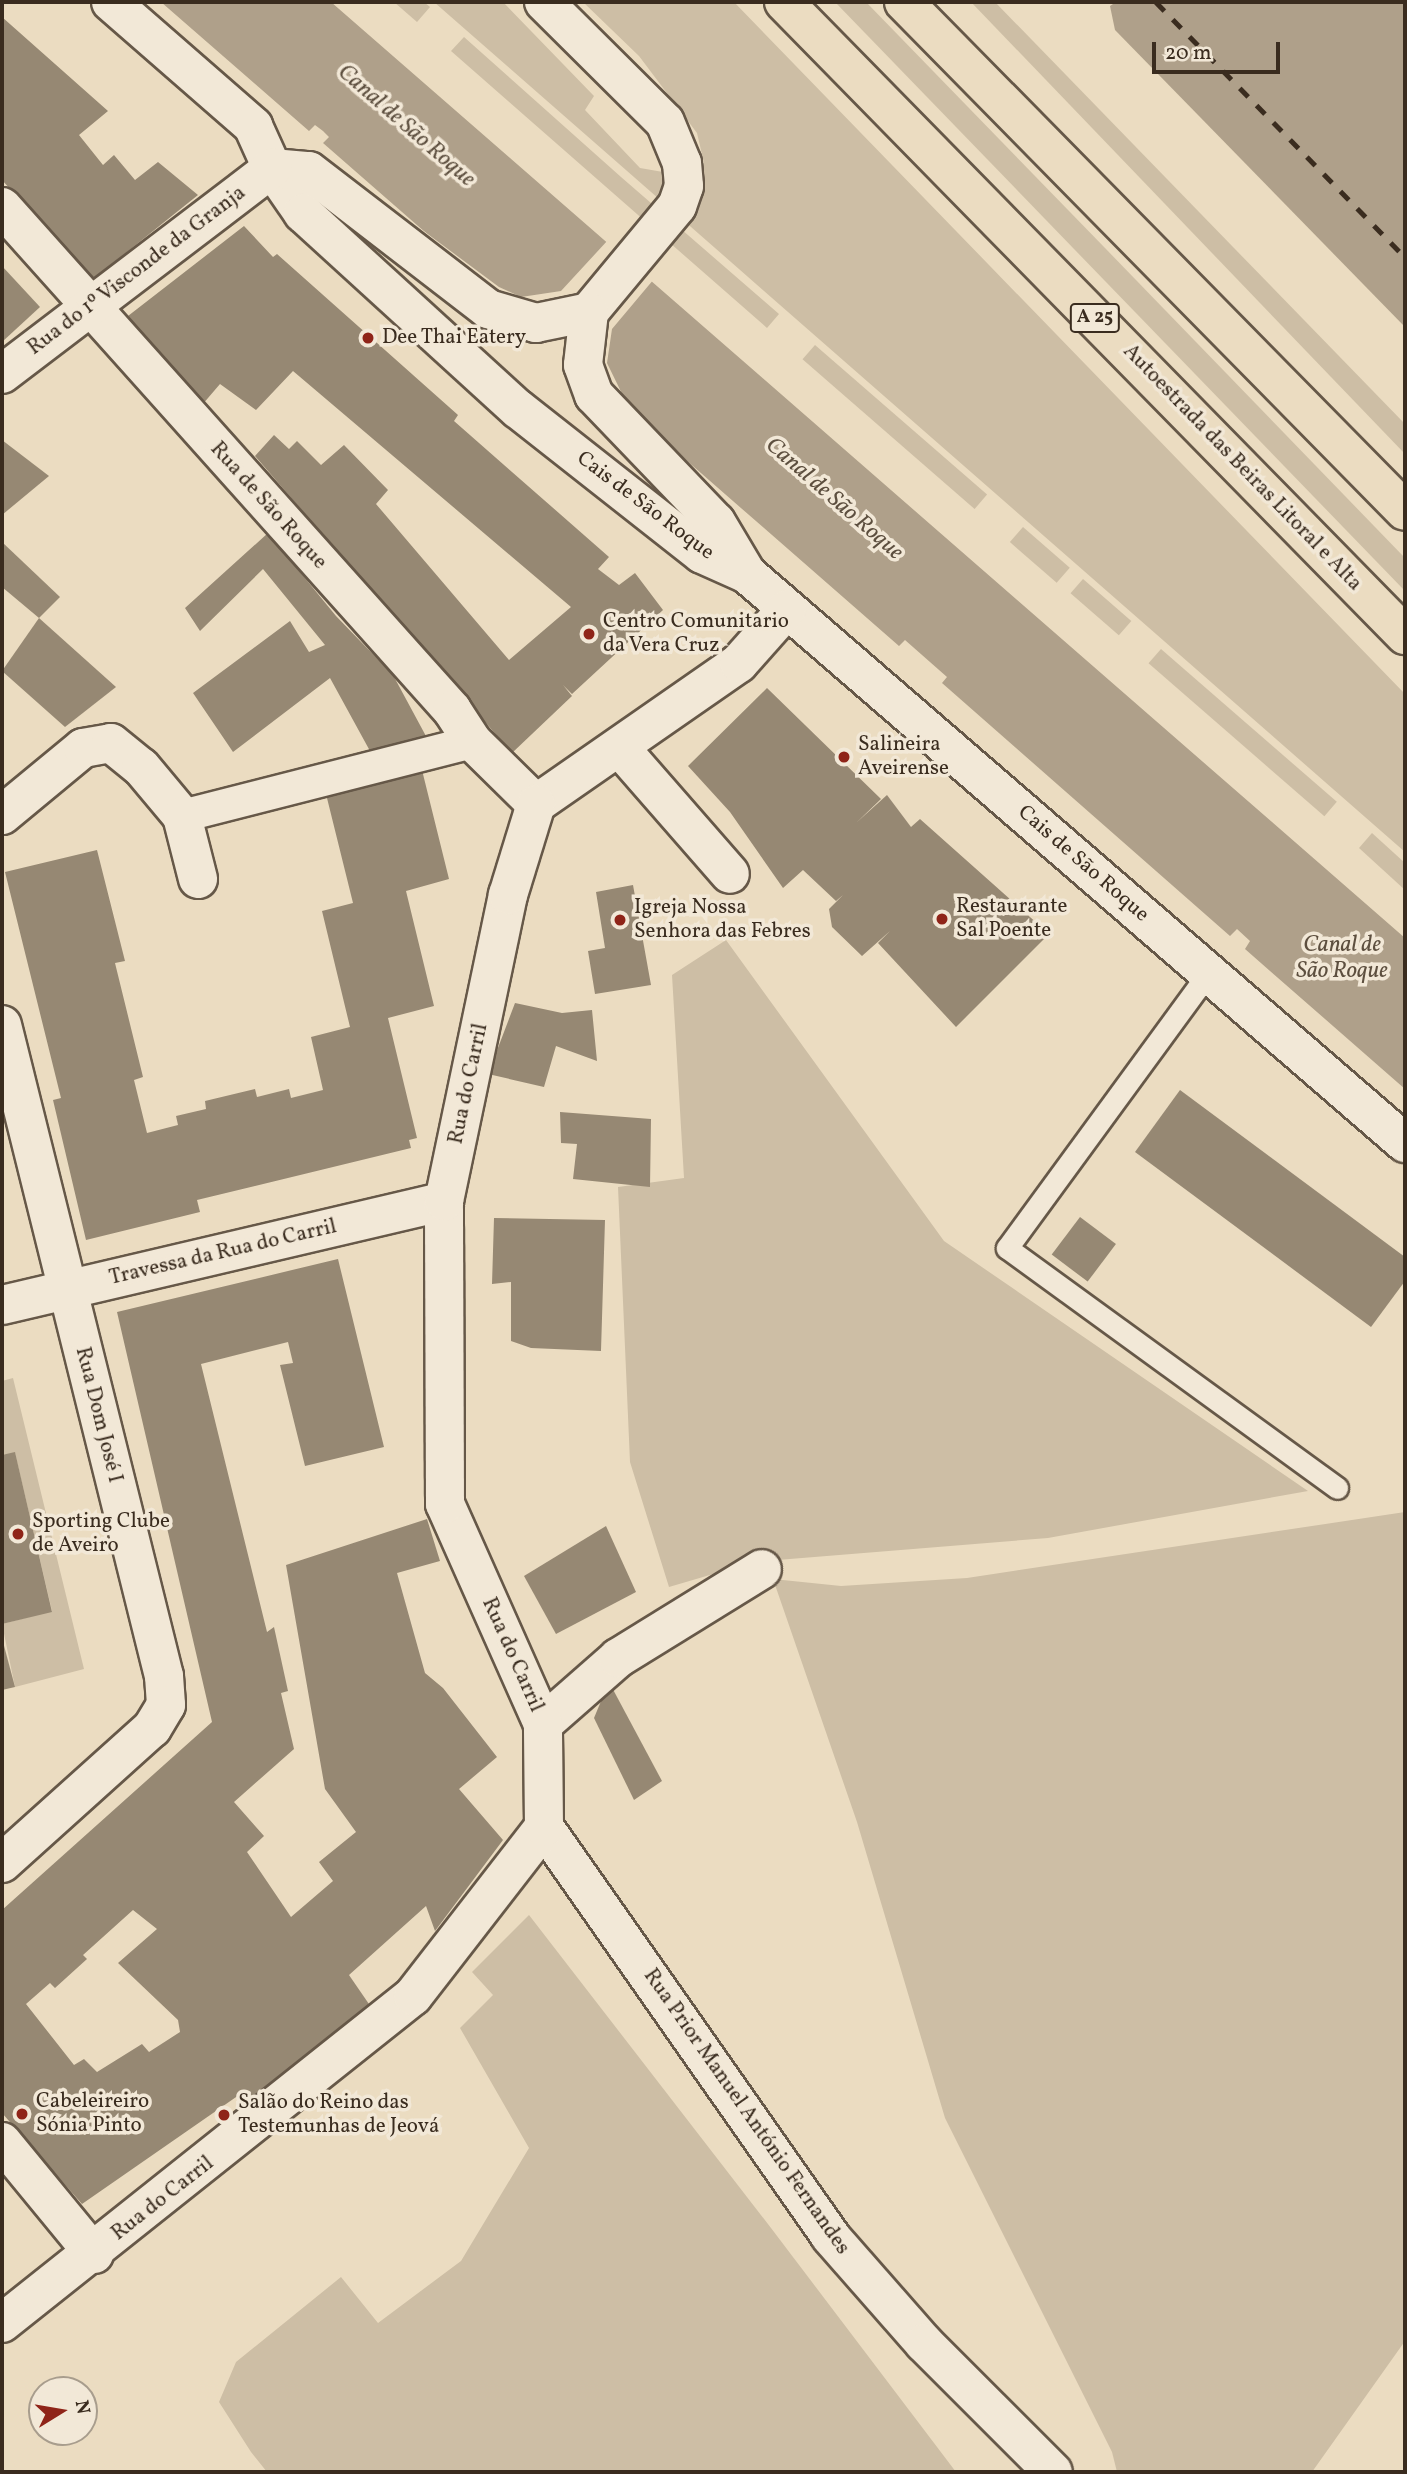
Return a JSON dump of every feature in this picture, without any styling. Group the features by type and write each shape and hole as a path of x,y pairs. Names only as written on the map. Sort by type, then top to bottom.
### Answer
{"highway":[{"name":"Autoestrada das Beiras Litoral e Alta","path":"784,2 1405,635"},
{"path":"904,2 1405,511"}],"street":[{"name":"Cais de São Roque","path":"111,2 253,126 272,168 303,213 518,409 702,554 747,574 1405,1143"},
{"path":"544,2 671,132 684,186 677,206 589,312 583,365 594,395 716,522 747,574"},
{"path":"272,168 309,171 488,309 536,323 589,312"},
{"name":"Rua do 1º Visconde da Granja","path":"2,374 272,168"},
{"name":"Rua de São Roque","path":"2,207 452,710 473,742 536,804"},
{"path":"536,804 739,663 787,609"},
{"path":"182,816 473,742"},
{"path":"2,815 83,748 111,743 141,767 182,816 198,878"},
{"path":"620,748 730,874"},
{"name":"Rua do Carril","path":"2,2323 94,2254 414,1996 544,1827 543,1724 444,1504 444,1201 508,895 536,804"},
{"name":"Rua Dom José I","path":"2,1025 164,1676 166,1705 152,1728 2,1863"},
{"name":"Travessa da Rua do Carril","path":"2,1305 444,1201"},
{"path":"543,1724 618,1658 762,1569"},
{"name":"Rua Prior Manuel António Fernandes","path":"544,1827 830,2236 924,2343 1053,2472"},
{"path":"2,2142 94,2254"}],"lane":[{"path":"1209,972 1007,1248 1337,1488"}],"shaded area":[{"path":"394,2 424,2 430,7 417,22"},
{"path":"434,2 503,2 594,96 585,110 640,168 686,176 704,163 697,133 639,56 583,2 734,2 1405,694 1405,852"},
{"path":"835,2 866,2 1405,558 1405,591"},
{"path":"971,2 995,2 1405,424 1405,454"},
{"path":"464,37 779,314 767,328 451,51"},
{"path":"815,345 987,495 975,509 803,359"},
{"path":"1023,527 1070,568 1057,583 1010,542"},
{"path":"1083,579 1131,621 1119,635 1071,593"},
{"path":"1161,649 1337,802 1324,816 1149,663"},
{"path":"1372,833 1405,863 1405,890 1359,848"},
{"path":"726,940 944,1241 1308,1491 1048,1538 754,1562 669,1587 630,1462 618,1187 684,1178 672,975"},
{"path":"13,1378 84,1669 15,1687 2,1624 52,1611 15,1453 2,1455 2,1381"},
{"path":"1405,1512 1405,2341 1312,2472 1117,2472 1112,2452 945,2118 857,1822 773,1579 841,1586 967,1578"},
{"path":"529,1915 956,2472 267,2472 251,2452 219,2402 236,2362 341,2277 378,2323 461,2261 529,2148 460,2028 493,1995 472,1972"}],"water":[{"name":"Canal de São Roque","path":"161,2 331,2 1405,938 1405,1089 1245,949 1250,941 1237,929 1230,936 942,683 947,677 905,640 899,646 323,143 329,137 323,131 315,125 309,131"},
{"path":"1116,2 1405,2 1405,327 1115,30 1110,6"}],"pier":[{"path":"386,203 499,287 521,297 561,291 608,240 654,279 612,329 607,363 628,406 719,496"}],"building":[{"path":"2,17 108,111 79,135 103,165 114,155 135,180 158,162 198,195 92,280 2,180"},
{"path":"244,226 273,257 277,254 458,415 454,421 609,557 598,569 619,585 635,573 663,610 572,694 563,685 572,696 512,753 255,456 274,435 289,449 297,441 321,465 344,445 388,490 376,504 509,660 571,607 293,371 256,410 220,384 202,405 128,316"},
{"path":"2,266 40,307 2,342"},
{"path":"2,440 49,476 2,515"},
{"path":"268,533 336,616 393,675 427,738 370,751 330,678 233,752 193,693 290,621 309,652 325,645 263,569 200,631 185,608"},
{"path":"2,542 60,597 39,618 2,587"},
{"path":"39,618 116,687 65,727 2,671"},
{"path":"767,688 881,799 856,823 887,795 911,827 920,819 1049,934 956,1027 878,943 890,931 862,956 832,927 829,909 843,895 836,901 803,870 783,888 730,812 688,766"},
{"path":"421,766 449,879 406,891 434,1006 388,1018 417,1138 409,1140 411,1148 197,1200 200,1212 86,1240 53,1100 61,1098 5,872 97,850 125,961 115,963 143,1077 134,1080 147,1133 178,1125 176,1116 206,1109 205,1101 255,1089 257,1097 289,1089 291,1098 323,1090 311,1037 350,1027 322,911 353,903 325,790"},
{"name":"Igreja Nossa Senhora das Febres","path":"633,885 651,985 595,994 588,951 605,948 596,892"},
{"path":"515,1003 562,1013 592,1010 597,1061 556,1046 544,1087 488,1074"},
{"path":"1180,1090 1405,1257 1405,1281 1371,1327 1135,1152"},
{"path":"560,1112 651,1119 650,1187 573,1179 577,1144 561,1143"},
{"path":"1080,1217 1116,1244 1088,1282 1052,1255"},
{"path":"494,1218 605,1220 601,1351 531,1348 511,1341 511,1282 492,1284"},
{"path":"338,1259 384,1447 305,1466 280,1365 293,1363 288,1342 201,1364 267,1632 274,1627 288,1691 281,1693 294,1749 234,1802 264,1836 247,1852 291,1917 333,1881 319,1862 356,1832 325,1789 286,1565 427,1519 440,1561 397,1573 425,1673 443,1688 497,1757 459,1789 503,1840 435,1931 426,1906 349,1975 371,2007 254,2105 239,2095 82,2204 2,2113 2,1910 212,1722 117,1312","holes":["133,1910 157,1929 118,1963 178,2020 180,2032 149,2052 142,2044 97,2072 84,2059 74,2065 26,2004 50,1983 55,1988 87,1959 83,1955"]},
{"name":"Sporting Clube de Aveiro","path":"15,1452 52,1612 2,1624 2,1455"},
{"path":"606,1526 636,1592 556,1634 524,1576"},
{"path":"2,1638 15,1687 2,1690"},
{"path":"609,1682 662,1781 634,1800 594,1718"}],"railway":[{"path":"1156,2 1405,257"}],"place":[{"name":"Dee Thai Eatery","path":"368,338"},
{"name":"Centro Comunitario da Vera Cruz","path":"589,634"},
{"name":"Salineira Aveirense","path":"844,757"},
{"name":"Restaurante Sal Poente","path":"942,919"},
{"name":"Igreja Nossa Senhora das Febres","path":"620,920"},
{"name":"Sporting Clube de Aveiro","path":"18,1534"},
{"name":"Cabeleireiro Sónia Pinto","path":"22,2114"},
{"name":"Salão do Reino das Testemunhas de Jeová","path":"224,2115"}]}
